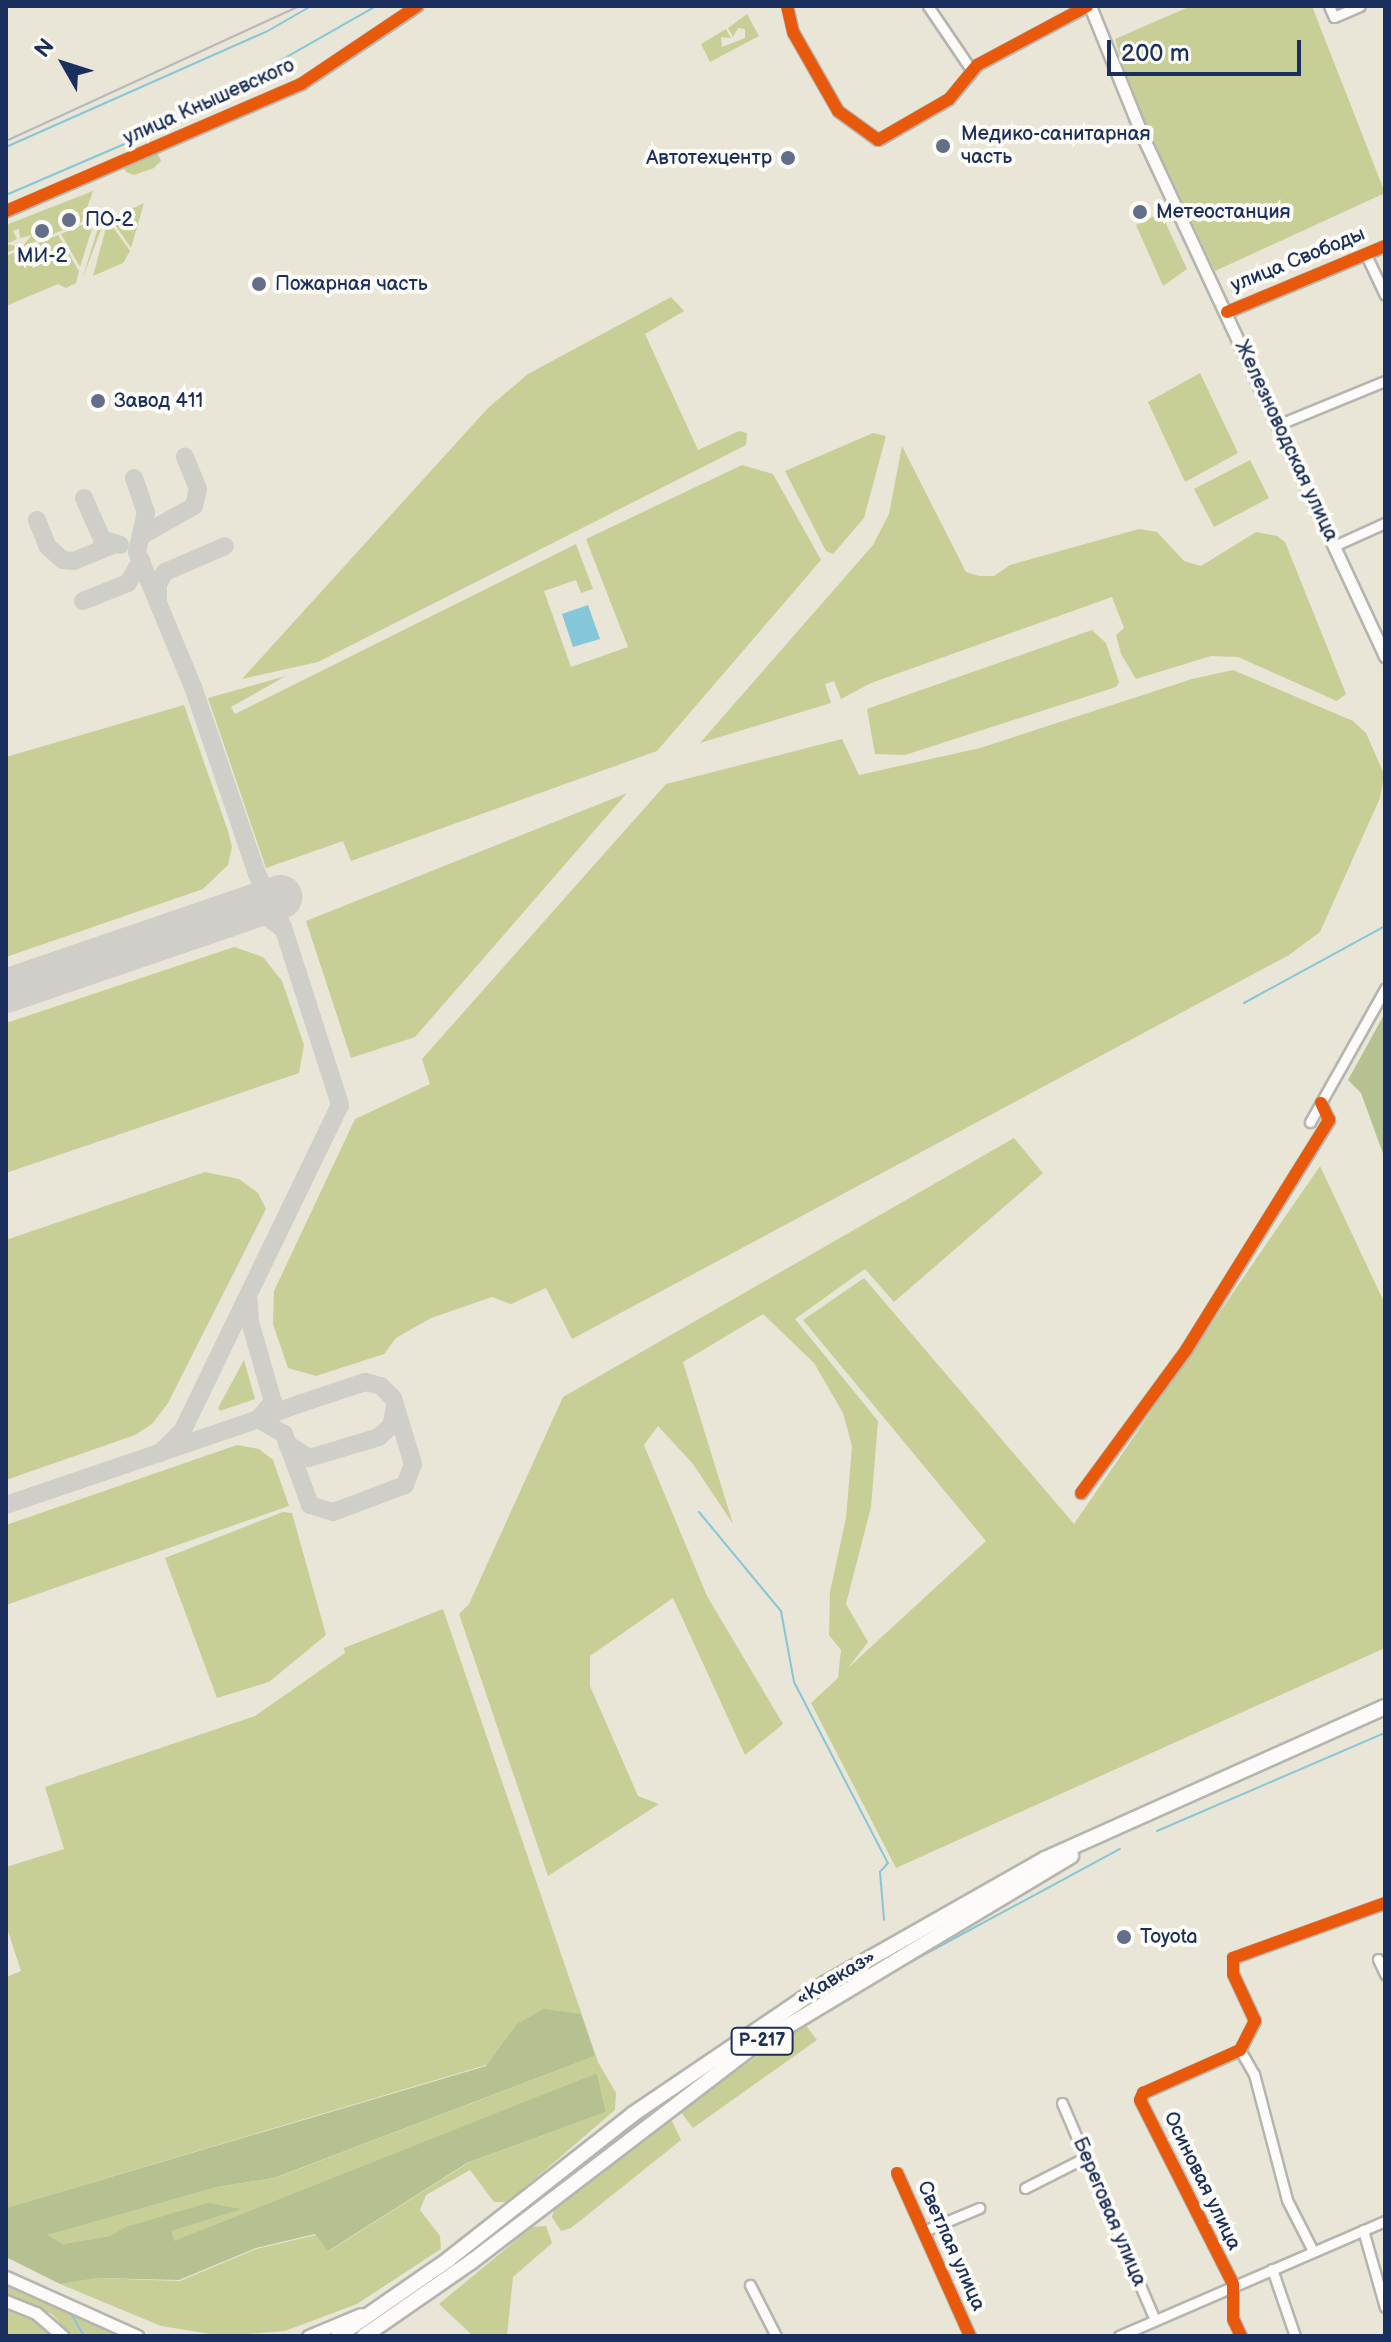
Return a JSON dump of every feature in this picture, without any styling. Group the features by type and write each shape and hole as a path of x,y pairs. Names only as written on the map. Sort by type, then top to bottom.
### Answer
{"highway":[{"name":"«Кавказ»","path":"338,2336 424,2278 696,2070 825,1984 991,1886 1119,1823 1385,1707"},
{"name":"«Кавказ»","path":"364,2336 471,2262 712,2075 808,2011 1058,1863 1385,1714"},
{"path":"696,2070 654,2108 712,2075"},
{"path":"533,2194 629,2126 628,2133 581,2176"}],"main road":[{"name":"Железноводская улица","path":"1088,6 1143,137 1280,424 1385,656"},
{"path":"6,2277 137,2336"},
{"path":"308,2336 357,2316 424,2278"},
{"path":"6,2301 36,2313 62,2336"}],"street":[{"name":"улица Кнышевского","path":"6,211 301,84 417,6"},
{"path":"787,6 793,32 838,111 878,140 949,99 972,71 1088,6"},
{"path":"928,6 972,71"},
{"path":"1329,6 1334,17 1360,6"},
{"name":"улица Свободы","path":"1227,312 1385,246"},
{"path":"1366,255 1385,295"},
{"path":"1280,424 1385,381"},
{"path":"1334,546 1385,523"},
{"path":"1310,1122 1385,989"},
{"path":"1081,1493 1186,1350 1329,1120 1321,1103"},
{"path":"1313,2251 1287,2200 1254,2074 1240,2050 1255,2021 1233,1974 1233,1958 1385,1903"},
{"path":"1378,1959 1385,1974"},
{"name":"Осиновая улица","path":"1233,2284 1140,2100 1143,2093 1240,2050"},
{"name":"Береговая улица","path":"1062,2103 1155,2320"},
{"path":"1025,2188 1086,2157"},
{"name":"Светлая улица","path":"897,2173 970,2336"},
{"path":"924,2231 979,2208"},
{"path":"1119,2336 1233,2284 1385,2221"},
{"path":"1363,2230 1385,2306"},
{"path":"1272,2269 1295,2336"},
{"path":"1233,2284 1233,2319 1241,2336"},
{"path":"750,2285 776,2336"}],"green space":[{"path":"1191,6 1312,6 1385,193 1215,271 1132,95 1115,39"},
{"path":"747,14 759,36 710,62 701,44 726,29 731,38 721,37 722,47 745,38 745,29 738,28 733,37 728,28"},
{"path":"157,152 161,161 154,168 134,175 126,172 123,166"},
{"path":"93,191 82,222 22,247 32,235 20,238 19,229 13,231 17,239 6,244 6,225"},
{"path":"144,203 131,248 111,219"},
{"path":"1161,213 1187,269 1163,286 1136,225"},
{"path":"101,218 105,219 82,280"},
{"path":"95,219 80,267 61,234"},
{"path":"108,220 130,251 123,263 93,276"},
{"path":"58,235 79,271 76,283 66,288 58,284 6,306 6,256"},
{"path":"6,244 21,247 6,253"},
{"path":"671,297 684,311 645,334 698,450 739,431 747,433 746,445 318,662 242,679 488,408 528,374"},
{"path":"1200,373 1238,453 1185,482 1148,402"},
{"path":"873,433 886,436 864,518 833,554 826,551 785,471"},
{"path":"902,446 966,572 979,576 994,576 1010,565 1139,529 1157,532 1184,561 1201,566 1256,532 1277,536 1285,542 1346,694 1337,701 1238,657 1211,656 1136,679 1121,654 1116,635 1124,628 1112,597 871,683 841,699 834,681 825,684 831,703 700,743 873,545 889,514"},
{"path":"1250,460 1269,498 1214,527 1194,489"},
{"path":"742,465 773,474 821,560 657,751 351,861 343,841 266,868 208,698 286,676 231,707 235,714 576,544 593,589 581,593 576,580 544,591 571,667 628,647 586,539"},
{"path":"1092,630 1106,643 1119,682 1116,687 905,755 875,754 867,709"},
{"path":"1233,670 1353,721 1366,733 1384,774 1380,798 1320,932 1289,955 572,1339 546,1288 511,1304 492,1297 431,1318 396,1338 384,1354 316,1376 288,1368 273,1324 274,1291 355,1119 430,1084 422,1059 666,784 842,739 859,775 980,748 1192,679"},
{"path":"184,705 228,831 232,847 228,865 203,889 6,957 6,757"},
{"path":"627,793 415,1037 351,1058 306,921"},
{"path":"234,947 263,957 282,981 304,1045 299,1073 6,1173 6,1023"},
{"path":"1385,1013 1385,1159 1361,1093 1348,1080"},
{"path":"1014,1138 1043,1173 894,1302 865,1269 795,1319 878,1421 871,1507 846,1604 868,1642 848,1668 986,1541 803,1320 864,1278 1074,1524 1320,1166 1385,1304 1385,1648 896,1868 811,1703 838,1678 841,1650 829,1635 830,1592 846,1518 852,1446 843,1413 814,1363 763,1314 683,1362 733,1524 693,1464 658,1426 644,1445 707,1596 783,1724 745,1755 673,1598 590,1656 590,1686 638,1796 659,1804 548,1876 459,1614 469,1604 563,1397"},
{"path":"205,1172 239,1179 258,1193 266,1209 168,1403 152,1424 135,1435 6,1480 6,1240"},
{"path":"244,1360 255,1399 220,1411 218,1408"},
{"path":"237,1445 259,1449 273,1460 289,1506 6,1605 6,1525"},
{"path":"283,1512 292,1513 326,1635 269,1682 217,1698 165,1558"},
{"path":"443,1609 598,2062 616,2093 615,2110 508,2202 494,2202 470,2170 426,2195 420,2210 440,2236 441,2249 357,2304 285,2331 223,2336 161,2326 60,2284 98,2278 180,2281 256,2249 316,2235 329,2251 468,2163 606,2112 597,2073 173,2242 172,2231 239,2209 159,2220 110,2236 63,2244 48,2235 217,2187 275,2178 595,2056 486,2065 6,2208 6,1977 21,1971 6,1925 6,1867 64,1849 45,1787 255,1716 345,1653 344,1648"},
{"path":"544,2009 581,2014 595,2056 274,2178 217,2187 48,2235 63,2244 110,2236 126,2227 208,2203 241,2209 172,2231 174,2241 597,2073 606,2112 467,2163 328,2251 315,2234 256,2248 179,2280 98,2278 60,2284 6,2257 6,2208 486,2066 517,2024"},
{"path":"804,2023 817,2040 693,2128 680,2111"},
{"path":"671,2119 681,2140 571,2228 561,2231 552,2217 554,2209 650,2128"},
{"path":"546,2226 552,2243 513,2277 507,2336 473,2336 439,2304 532,2227"},
{"path":"6,2280 128,2336 72,2336 52,2314 6,2294"},
{"path":"6,2307 30,2317 53,2336 6,2336"}],"water":[{"path":"588,605 600,639 573,647 562,614"}],"waterway":[{"path":"6,147 266,32 311,6"},
{"path":"6,195 164,127 376,6"},
{"path":"1244,1003 1385,926"},
{"path":"699,1512 781,1611 794,1682 888,1863 880,1872 884,1920"},
{"path":"1157,1831 1385,1733"},
{"path":"907,1964 1120,1849"},
{"path":"36,2297 71,2313 84,2336"}],"taxiway":[{"path":"141,536 194,506 198,489 185,457"},
{"path":"134,478 146,512 137,552 193,687 257,874 283,927 340,1105 183,1430 160,1453"},
{"path":"84,498 102,539 120,545"},
{"path":"37,520 48,547 63,560 74,561 115,544"},
{"path":"158,600 158,584 165,572 225,546"},
{"path":"83,601 128,583 141,561"},
{"path":"236,912 266,916 282,928"},
{"path":"6,1505 258,1419 299,1404 365,1382 381,1386 393,1398 413,1464 405,1485 333,1512 310,1505 284,1434 258,1419 273,1402 250,1322 249,1302"},
{"path":"287,1444 309,1458 379,1437 391,1426 395,1407"}],"runway":[{"path":"6,991 280,897"}],"railway":[{"path":"6,141 299,6"}],"cycle path":[{"path":"6,211 301,84 417,6"},
{"path":"787,6 793,32 838,111 878,140 949,99 977,65 1087,6"},
{"path":"1227,312 1385,246"},
{"path":"1081,1493 1186,1350 1329,1120 1321,1103"},
{"path":"1241,2336 1233,2319 1233,2284 1140,2100 1143,2093 1240,2050 1255,2021 1233,1974 1233,1958 1385,1903"},
{"path":"897,2173 970,2336"}],"place":[{"name":"Медико-санитарная часть","path":"943,146"},
{"name":"Автотехцентр","path":"788,158"},
{"name":"Метеостанция","path":"1140,212"},
{"name":"ПО-2","path":"69,220"},
{"name":"МИ-2","path":"42,231"},
{"name":"Пожарная часть","path":"259,284"},
{"name":"Завод 411","path":"98,401"},
{"name":"Toyota","path":"1124,1937"}]}
